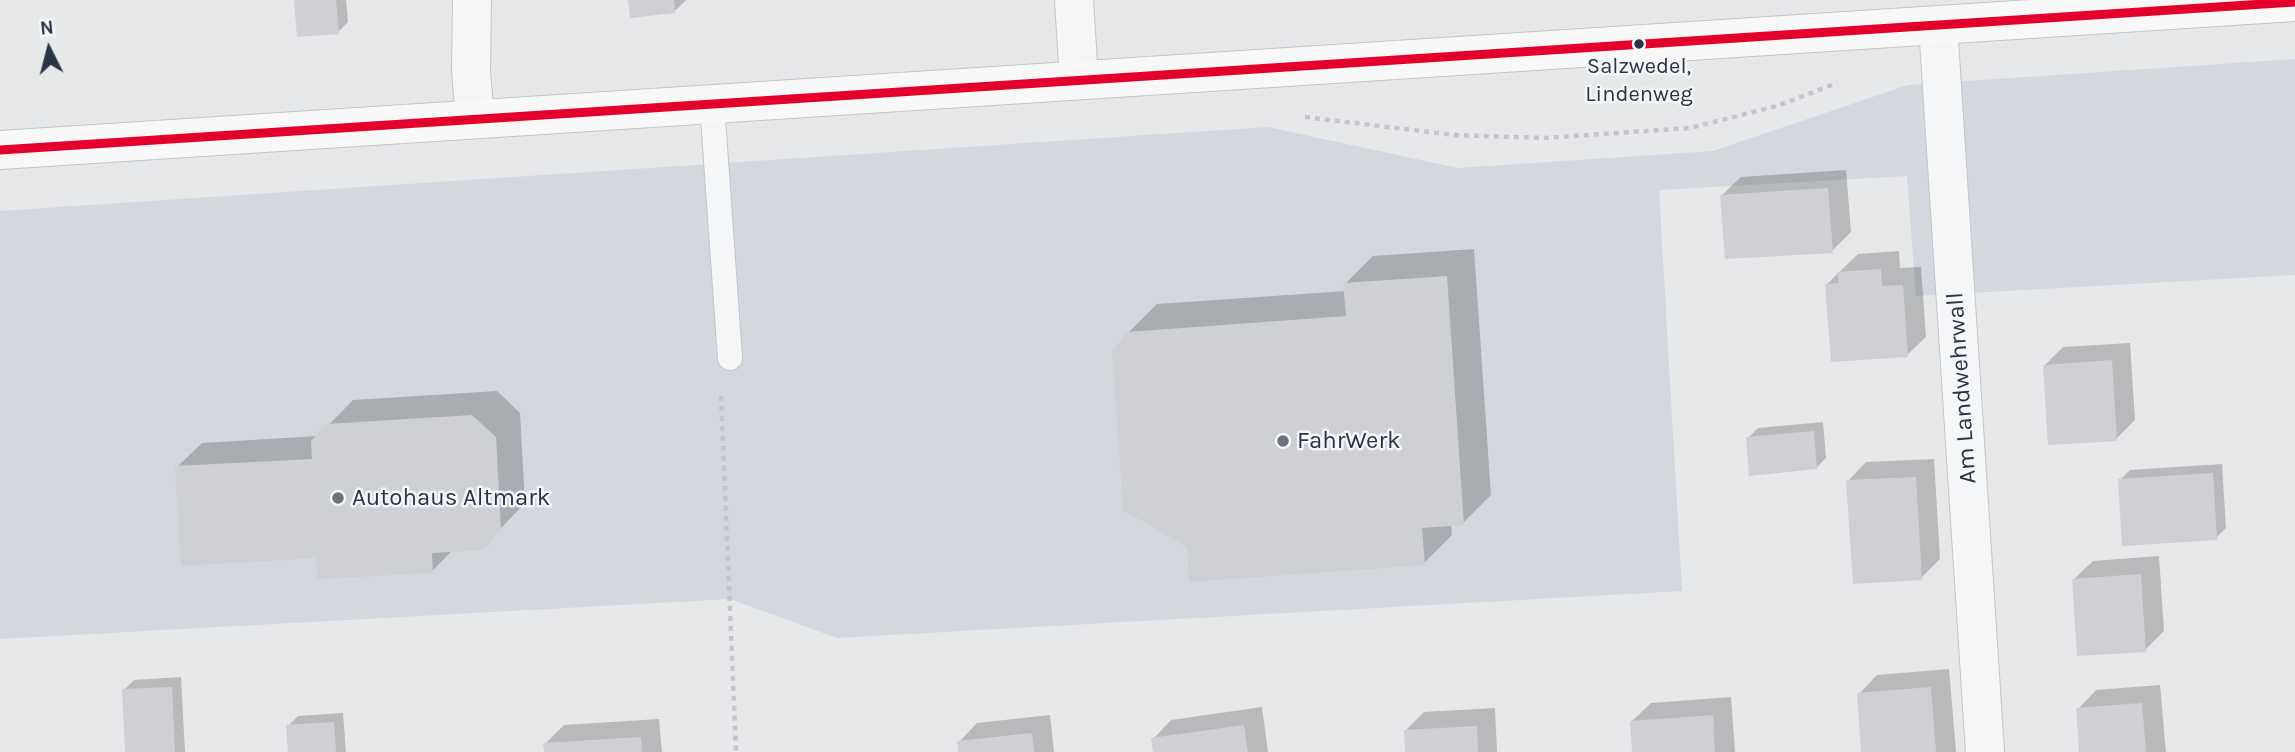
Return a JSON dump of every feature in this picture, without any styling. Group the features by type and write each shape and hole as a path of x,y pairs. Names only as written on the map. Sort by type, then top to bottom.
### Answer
{"main road":[{"path":"0,150 2295,2"}],"street":[{"path":"472,0 471,71 474,119"},
{"path":"1074,0 1079,80"},
{"name":"Am Landwehrwall","path":"1938,25 1985,752"}],"lane":[{"path":"712,104 730,358"}],"path":[{"path":"1301,117 1454,135 1544,138 1690,128 1777,106 1846,79"},
{"path":"730,358 721,398 736,752"}],"shaded area":[{"path":"2295,59 2295,275 1916,296 1907,176 1659,190 1682,591 837,638 730,599 0,639 0,211 1268,127 1458,168 1713,151 1908,85"}],"building":[{"path":"294,0 336,0 339,34 297,37"},
{"path":"628,0 674,0 675,13 630,18"},
{"path":"1828,188 1833,253 1725,259 1720,195"},
{"path":"1881,269 1882,286 1903,285 1908,357 1831,362 1825,284 1839,283 1837,272"},
{"path":"1447,276 1464,525 1422,528 1425,565 1189,582 1187,547 1123,510 1112,352 1127,332 1346,316 1343,283"},
{"path":"2112,360 2117,441 2048,445 2043,365"},
{"name":"Autohaus Altmark","path":"472,415 496,437 501,529 483,550 432,553 433,573 318,579 316,558 181,566 175,466 312,459 311,441 327,424"},
{"path":"1814,431 1817,469 1749,476 1746,437"},
{"path":"2213,473 2217,540 2122,546 2118,479"},
{"path":"1916,477 1922,580 1853,584 1846,480"},
{"path":"2141,574 2146,652 2077,656 2072,579"},
{"path":"172,687 175,752 125,752 122,689"},
{"path":"1931,687 1936,752 1861,752 1857,693"},
{"path":"2142,703 2146,752 2079,752 2076,708"},
{"path":"1713,715 1715,752 1632,752 1630,721"},
{"path":"334,722 336,752 288,752 286,725"},
{"path":"1244,725 1248,752 1153,752 1151,738"},
{"path":"1477,726 1478,752 1405,752 1404,730"},
{"path":"1032,733 1034,752 958,752 957,741"},
{"path":"641,737 642,752 544,752 543,743"}],"transit line":[{"path":"0,150 2295,2"}],"place":[{"name":"Salzwedel, Lindenweg","path":"1639,44"},
{"name":"FahrWerk","path":"1283,441"},
{"name":"Autohaus Altmark","path":"338,498"}]}
